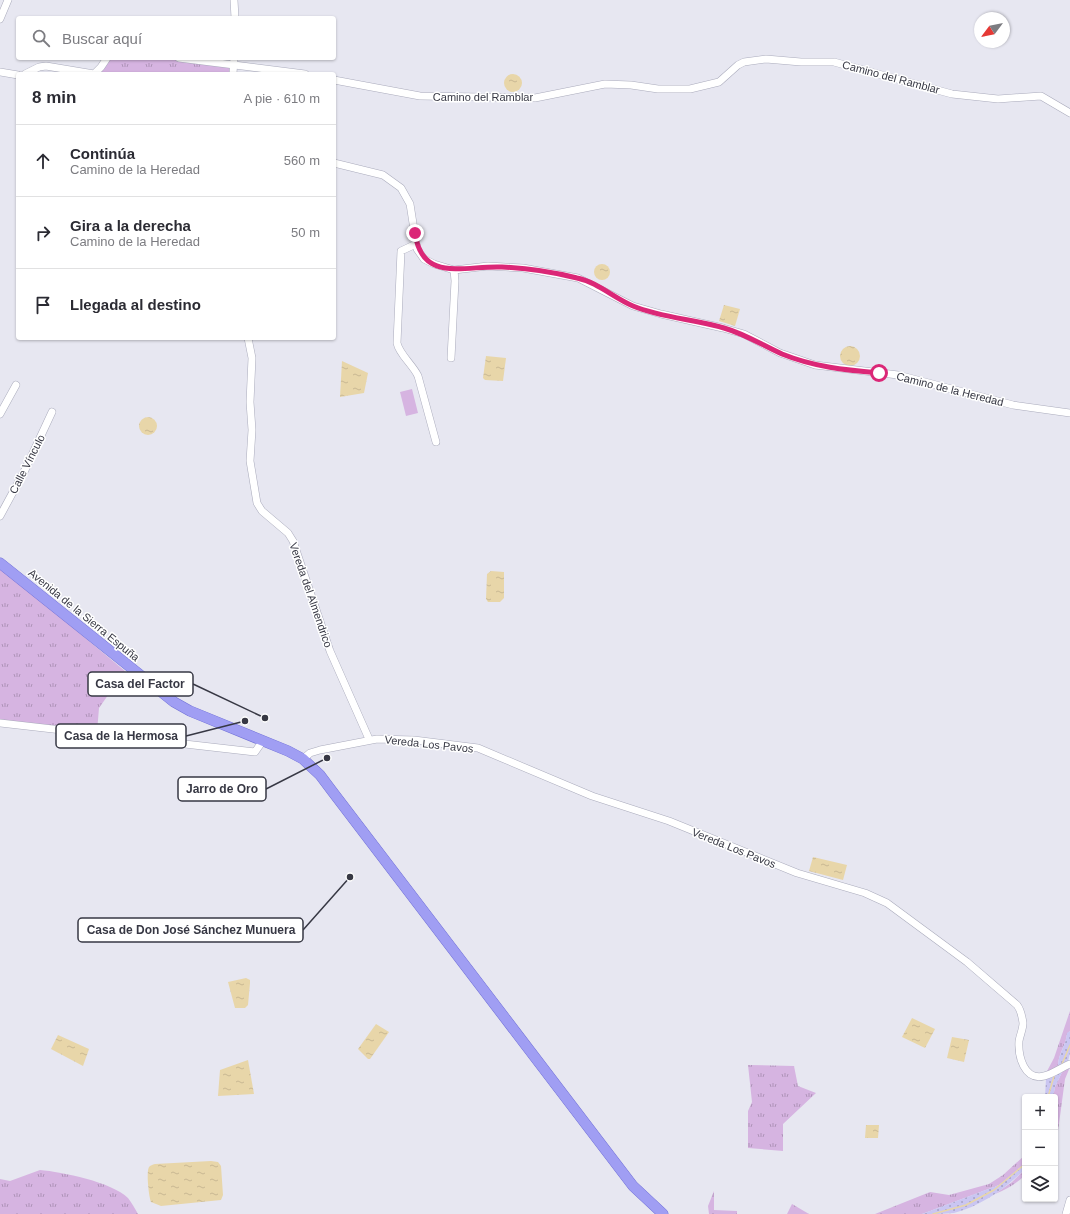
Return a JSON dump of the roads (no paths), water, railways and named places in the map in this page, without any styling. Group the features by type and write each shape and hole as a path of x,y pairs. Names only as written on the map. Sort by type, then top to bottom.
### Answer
{"main road":[{"name":"Avenida de la Sierra Espuña","path":"0,563 162,694 190,711 262,742 306,756 633,1186 664,1214"}],"street":[{"path":"0,19 8,0"},
{"path":"234,0 235,16"},
{"name":"Camino del Ramblar","path":"336,80 420,96 535,98 605,84 626,84 658,89 690,89 719,82 738,64 766,58 801,62 834,62 952,94 998,98 1041,96 1070,113"},
{"path":"96,72 106,60"},
{"path":"206,60 234,62 293,72"},
{"path":"233,72 234,62"},
{"path":"29,72 39,67 46,66 82,72"},
{"path":"0,72 16,75"},
{"name":"Camino de la Heredad","path":"336,163 383,174 401,188 410,204 416,244 422,256 429,262 454,270 488,266 523,268 578,278 595,285 633,306 744,334 780,353 815,365 898,375 1012,405 1070,414"},
{"path":"416,244 405,248 400,254 397,343 398,347 414,366 418,376 436,442"},
{"path":"451,358 455,281 454,270"},
{"name":"Vereda del Almendrico","path":"248,340 252,358 250,402 252,430 250,461 257,502 262,511 288,533 293,542 330,651 369,739"},
{"path":"0,414 16,385"},
{"name":"Calle Vínculo","path":"0,516 25,470 52,412"},
{"path":"0,723 255,752 262,742"},
{"name":"Vereda Los Pavos","path":"306,756 369,739 414,740 478,748 592,796 669,821 790,871 865,892 887,902 967,962 1017,1005 1020,1009 1023,1021 1019,1047 1023,1066 1026,1071 1036,1076 1044,1076 1070,1064"},
{"path":"1066,1214 1070,1200"}],"water":[{"path":"513,74 519,77 522,83 519,89 513,92 507,89 504,83 507,77"},
{"path":"599,264 605,264 610,269 608,278 605,280 599,280 594,275 594,269"},
{"path":"724,305 740,309 735,326 719,321"},
{"path":"850,346 857,349 860,356 857,363 850,366 843,363 840,356 843,349"},
{"path":"486,356 506,358 503,381 485,380 483,378"},
{"path":"342,361 368,373 364,393 340,397"},
{"path":"144,417 152,417 157,422 155,433 152,435 144,435 139,430 139,422"},
{"path":"491,571 504,572 504,598 500,602 488,602 486,599 487,574"},
{"path":"813,857 847,865 843,880 809,871"},
{"path":"246,978 250,980 248,1005 245,1008 235,1008 228,982"},
{"path":"912,1018 935,1029 925,1048 902,1037"},
{"path":"376,1024 389,1032 370,1059 368,1059 358,1049"},
{"path":"58,1035 89,1049 83,1066 51,1049"},
{"path":"952,1037 969,1040 964,1062 947,1058"},
{"path":"248,1060 254,1094 218,1096 220,1070"},
{"path":"866,1125 879,1125 878,1138 865,1138"},
{"path":"211,1161 218,1162 221,1166 223,1195 221,1200 161,1206 151,1202 148,1179 148,1170 150,1166 155,1164"}],"waterway":[{"path":"1062,1064 1070,1045"},
{"path":"1049,1094 1054,1076"},
{"path":"933,1214 966,1205 994,1190 1023,1166"}],"place":[{"name":"Casa del Factor","path":"265,718"},
{"name":"Casa de la Hermosa","path":"245,721"},
{"name":"Jarro de Oro","path":"327,758"},
{"name":"Casa de Don José Sánchez Munuera","path":"350,877"}]}
